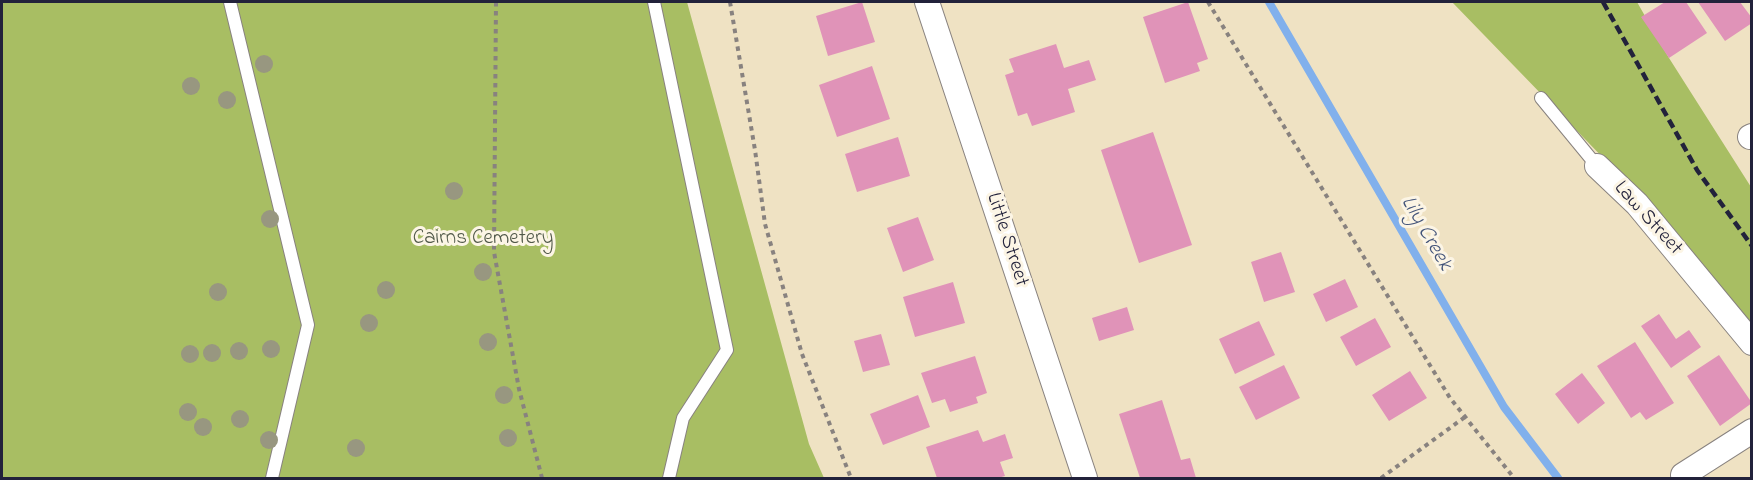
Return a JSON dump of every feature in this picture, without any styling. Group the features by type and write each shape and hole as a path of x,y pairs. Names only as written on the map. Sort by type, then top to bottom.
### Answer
{"street":[{"name":"Little Street","path":"927,2 1086,478"},
{"name":"Law Street","path":"1597,166 1637,204 1752,343"},
{"path":"1683,475 1752,431"}],"lane":[{"path":"230,2 308,325 272,478"},
{"path":"654,2 727,350 683,418 669,478"},
{"name":"Law Street","path":"1541,98 1597,166"}],"path":[{"path":"496,2 494,252 519,389 542,478"},
{"path":"730,2 765,224 802,354 851,478"},
{"path":"1208,2 1450,398 1514,478"},
{"path":"1381,478 1465,417"}],"green space":[{"name":"Cairns Cemetery","path":"2,2 687,2 809,444 824,478 2,478"},
{"path":"1452,2 1637,2 1669,58 1751,187 1751,330 1644,200"}],"building":[{"path":"862,2 875,42 828,56 816,16"},
{"path":"1188,2 1208,59 1197,63 1200,71 1165,83 1143,17"},
{"path":"1665,2 1686,2 1707,33 1669,58 1641,17"},
{"path":"1698,2 1740,2 1752,18 1752,23 1725,41"},
{"path":"1056,44 1064,68 1089,60 1096,80 1068,89 1075,112 1032,126 1027,113 1018,116 1005,75 1014,72 1009,59"},
{"path":"872,66 890,119 837,137 819,85"},
{"path":"1153,132 1192,245 1139,263 1101,150"},
{"path":"898,137 910,176 857,192 845,154"},
{"path":"918,217 934,260 903,272 887,228"},
{"path":"1281,252 1295,292 1264,302 1251,262"},
{"path":"1345,279 1358,307 1326,322 1313,294"},
{"path":"953,282 965,323 915,337 903,297"},
{"path":"1127,307 1134,330 1099,341 1092,318"},
{"path":"1659,314 1676,339 1689,330 1701,347 1671,368 1641,326"},
{"path":"1375,318 1391,347 1356,366 1340,337"},
{"path":"1259,321 1275,355 1235,374 1219,339"},
{"path":"881,334 890,365 863,372 854,341"},
{"path":"1635,342 1674,403 1646,420 1640,412 1631,418 1597,366"},
{"path":"1719,355 1752,403 1720,426 1687,376"},
{"path":"975,356 987,393 976,397 978,403 950,412 945,399 932,403 921,373"},
{"path":"1284,365 1300,398 1256,420 1239,387"},
{"path":"1410,371 1427,398 1389,421 1372,395"},
{"path":"1582,373 1605,403 1578,424 1555,394"},
{"path":"918,395 930,427 883,445 870,414"},
{"path":"1162,400 1181,460 1190,458 1196,478 1140,478 1119,414"},
{"path":"978,430 983,442 1005,434 1013,458 1000,462 1005,476 937,478 926,447"}],"waterway":[{"name":"Lily Creek","path":"1269,2 1504,407 1558,478"}],"railway":[{"path":"1603,2 1697,170 1752,246"}]}
